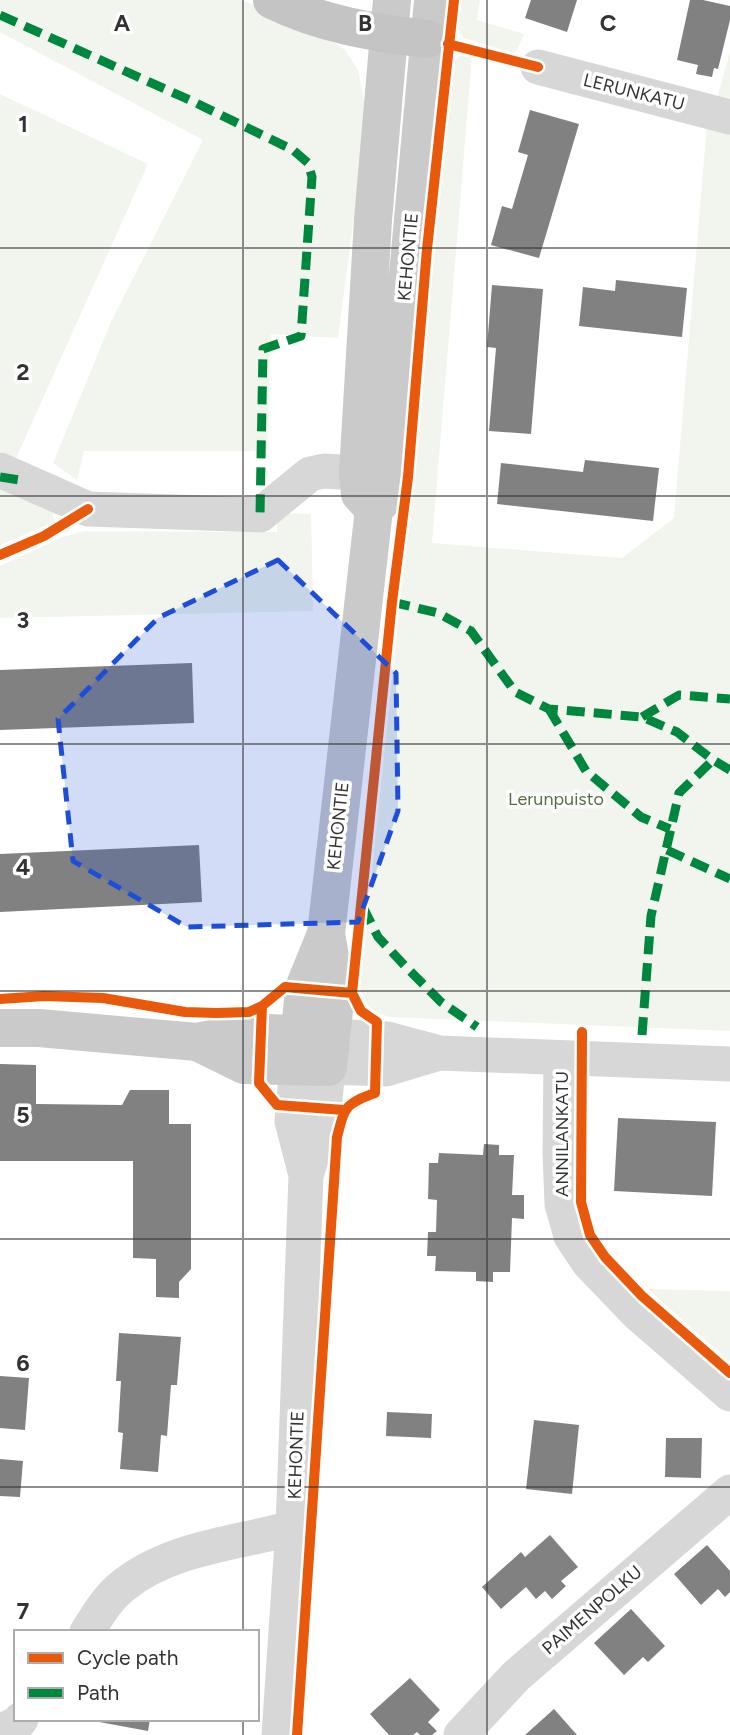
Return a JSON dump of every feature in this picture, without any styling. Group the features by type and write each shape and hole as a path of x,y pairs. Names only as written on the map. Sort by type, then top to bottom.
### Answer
{"highway":[{"path":"272,0 295,11 351,28 390,17 428,39"}],"main road":[{"name":"KEHONTIE","path":"314,1051 304,988 326,934 374,509 388,494 433,0"},
{"name":"KEHONTIE","path":"374,509 360,494 358,473 373,220 390,17"},
{"path":"0,1028 39,1028 197,1042 247,1032 314,1051"}],"street":[{"name":"LERUNKATU","path":"538,67 730,117"},
{"path":"0,470 88,509 261,515 310,474 324,471 358,473"},
{"path":"314,1051 387,1039 439,1053 730,1064"},
{"name":"KEHONTIE","path":"279,1735 293,1528 306,1175 292,1121 314,1051"},
{"name":"ANNILANKATU","path":"561,1058 562,1204 571,1236 589,1263 636,1312 730,1394"},
{"name":"PAIMENPOLKU","path":"461,1735 516,1676 730,1492"},
{"path":"88,1630 104,1606 122,1586 142,1573 176,1557 293,1528"},
{"path":"0,1732 20,1721"}],"highlighted area":[{"path":"278,560 396,673 398,811 358,922 187,927 73,861 58,719 158,618"}],"green space":[{"path":"0,0 241,0 319,33 345,50 358,70 364,101 365,134 338,338 271,334 267,451 84,451 77,480 53,463 111,322 203,140 0,32"},
{"path":"462,0 480,0 477,20 524,34 518,48 513,53 464,38 458,29"},
{"path":"730,52 730,106 717,98"},
{"name":"Lerunpuisto","path":"465,54 472,56 432,543 622,558 674,518 707,124 730,129 730,1031 391,1017 370,1008 360,987 413,478 452,65 458,57"},
{"path":"0,94 148,164 13,465 0,459"},
{"path":"0,479 52,503 54,522 0,545"},
{"path":"277,513 311,514 313,611 0,618 0,566 63,537 85,531 277,532"},
{"path":"648,1289 730,1291 730,1362"}],"building":[{"path":"531,0 577,0 567,32 525,18"},
{"path":"690,0 730,6 730,20 718,69 714,68 712,77 696,74 698,65 677,60"},
{"path":"530,110 579,124 539,258 491,245 502,206 512,209 528,155 518,152"},
{"path":"616,280 687,288 682,337 579,326 583,287 615,291"},
{"path":"492,285 543,289 531,434 489,431 496,348 487,347"},
{"path":"585,460 659,468 653,521 497,504 501,463 583,472"},
{"path":"192,663 194,723 0,730 0,670"},
{"path":"199,845 202,902 0,912 0,854"},
{"path":"0,1064 36,1065 36,1104 122,1105 130,1090 169,1090 169,1124 191,1124 191,1269 179,1282 179,1298 156,1297 156,1259 133,1258 133,1161 0,1161"},
{"path":"618,1118 716,1122 712,1196 614,1191"},
{"path":"484,1144 499,1145 499,1155 514,1155 512,1195 524,1195 524,1219 512,1218 510,1272 493,1272 493,1282 476,1281 476,1272 435,1271 436,1256 427,1256 428,1232 436,1232 437,1200 428,1199 429,1163 438,1163 439,1153 483,1155"},
{"path":"119,1333 181,1337 177,1385 171,1385 167,1436 161,1435 158,1472 120,1469 123,1433 118,1432 121,1381 116,1381"},
{"path":"0,1376 29,1378 25,1430 0,1428"},
{"path":"387,1412 432,1414 431,1438 386,1436"},
{"path":"534,1420 579,1425 572,1494 526,1489"},
{"path":"666,1438 702,1438 701,1478 665,1477"},
{"path":"0,1459 23,1461 20,1497 0,1496"},
{"path":"550,1535 578,1567 561,1581 566,1586 552,1599 545,1591 536,1599 526,1587 501,1609 482,1587 521,1552 525,1557"},
{"path":"707,1545 730,1571 730,1592 725,1597 718,1589 701,1605 674,1574"},
{"path":"631,1609 665,1646 648,1662 643,1657 624,1675 594,1643"},
{"path":"410,1678 440,1710 428,1722 437,1731 432,1735 420,1735 417,1732 413,1735 389,1735 370,1714"},
{"path":"554,1709 577,1735 525,1735"},
{"path":"94,1721 150,1721 148,1731"}],"marked path":[{"path":"0,15 194,102 293,150 308,163 312,177 301,336 263,349 260,515"},
{"path":"0,477 19,480"},
{"path":"392,602 438,613 471,631 515,692 549,709 642,717 677,732 730,770"},
{"path":"642,717 679,695 730,699"},
{"path":"549,709 586,771 641,817 670,829"},
{"path":"642,1035 651,916 679,793 713,760"},
{"path":"667,850 730,879"},
{"path":"363,907 378,937 405,966 441,1002 477,1027"}],"cycle path":[{"path":"297,1735 337,1137 347,1108 357,1100 375,1093 377,1022 361,1011 352,993 392,602 408,477 427,249 454,0"},
{"path":"448,44 538,67"},
{"path":"0,555 44,536 88,509"},
{"path":"0,999 44,996 103,998 185,1012 217,1013 249,1012 262,1006 285,987 352,993"},
{"path":"262,1006 259,1083 277,1105 344,1110"},
{"path":"582,1032 581,1202 590,1235 605,1257 642,1296 730,1373"}]}
